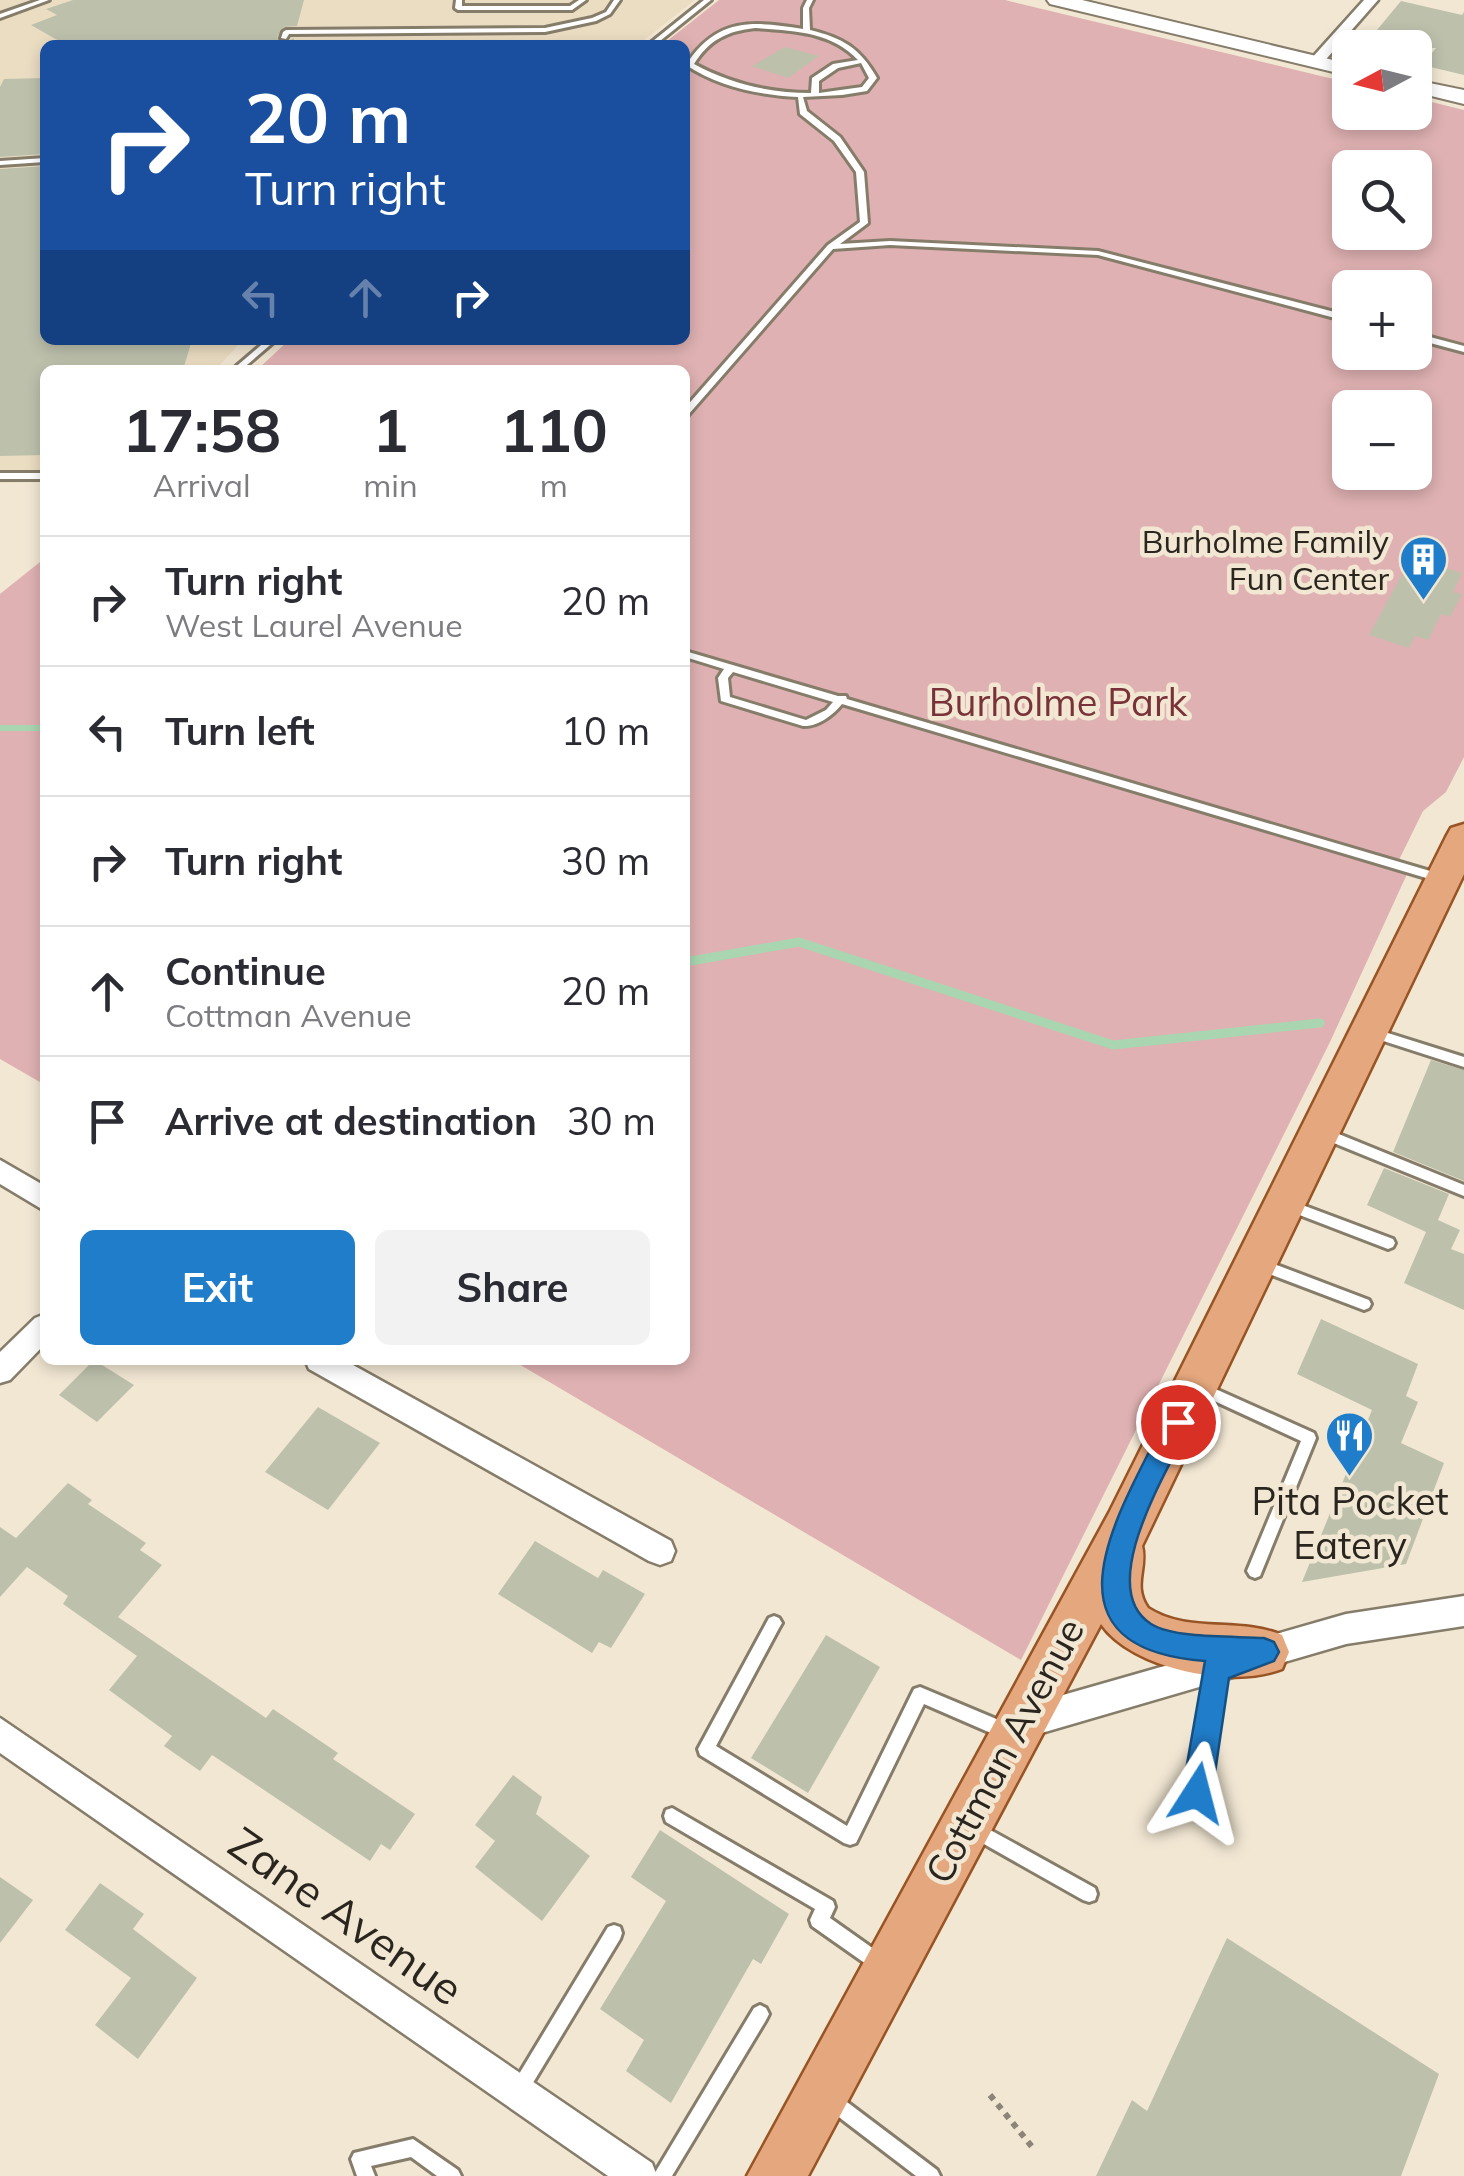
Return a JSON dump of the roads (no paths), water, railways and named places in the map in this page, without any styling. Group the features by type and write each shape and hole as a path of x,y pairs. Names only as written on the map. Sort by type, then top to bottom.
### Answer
{"main road":[{"path":"1057,0 1332,66"},
{"path":"1432,90 1464,97"},
{"name":"Cottman Avenue","path":"776,2176 1126,1528 1464,838"},
{"path":"1126,1528 1114,1585 1122,1615 1141,1634 1169,1645 1264,1652"}],"street":[{"path":"1316,62 1371,0"},
{"path":"0,1171 40,1197"},
{"path":"0,1372 40,1331"},
{"path":"329,1365 660,1550"},
{"path":"1018,1729 1346,1629 1464,1611"},
{"name":"Zane Avenue","path":"0,1734 638,2176"}],"lane":[{"path":"0,16 46,0"},
{"path":"459,0 458,8 572,8 583,0"},
{"path":"284,38 286,32 545,30 594,20 608,13 617,0"},
{"path":"657,40 708,0"},
{"path":"807,30 806,8 810,0"},
{"path":"755,26 807,30 837,40 862,61 873,78 864,89 801,98 709,76 690,65 702,46 722,30 755,26"},
{"path":"315,40 317,32"},
{"path":"815,94 814,80 820,73 862,61"},
{"path":"801,98 802,112 836,139 860,172 864,223 890,243"},
{"path":"0,163 40,160"},
{"path":"690,408 831,247 864,223"},
{"path":"831,247 890,243 1098,253 1332,314"},
{"path":"1432,341 1464,349"},
{"path":"242,365 266,345"},
{"path":"0,476 40,476"},
{"path":"690,656 1445,880"},
{"path":"730,668 723,678 725,699 807,724 830,712 842,698"},
{"path":"1370,1032 1464,1062"},
{"path":"1322,1132 1464,1192"},
{"path":"1287,1204 1388,1243"},
{"path":"1258,1264 1364,1304"},
{"path":"1195,1386 1309,1438 1255,1571"},
{"path":"774,1623 706,1749 850,1837 920,1695 1018,1729"},
{"path":"1197,1793 1216,1668"},
{"path":"672,1816 826,1906 818,1920 888,1969"},
{"path":"966,1824 1089,1894"},
{"path":"518,2092 614,1933"},
{"path":"662,2176 760,2014"},
{"path":"821,2093 930,2176"},
{"path":"366,2176 360,2159 413,2148 452,2176"}],"waterway":[{"path":"0,728 40,728"},
{"path":"690,961 799,942 1113,1045 1320,1023"}],"place":[{"name":"Burholme Family Fun Center","path":"1424,602"},
{"name":"Pita Pocket Eatery","path":"1350,1478"}],"park label":[{"name":"Burholme Park","path":"1058,703"}]}
